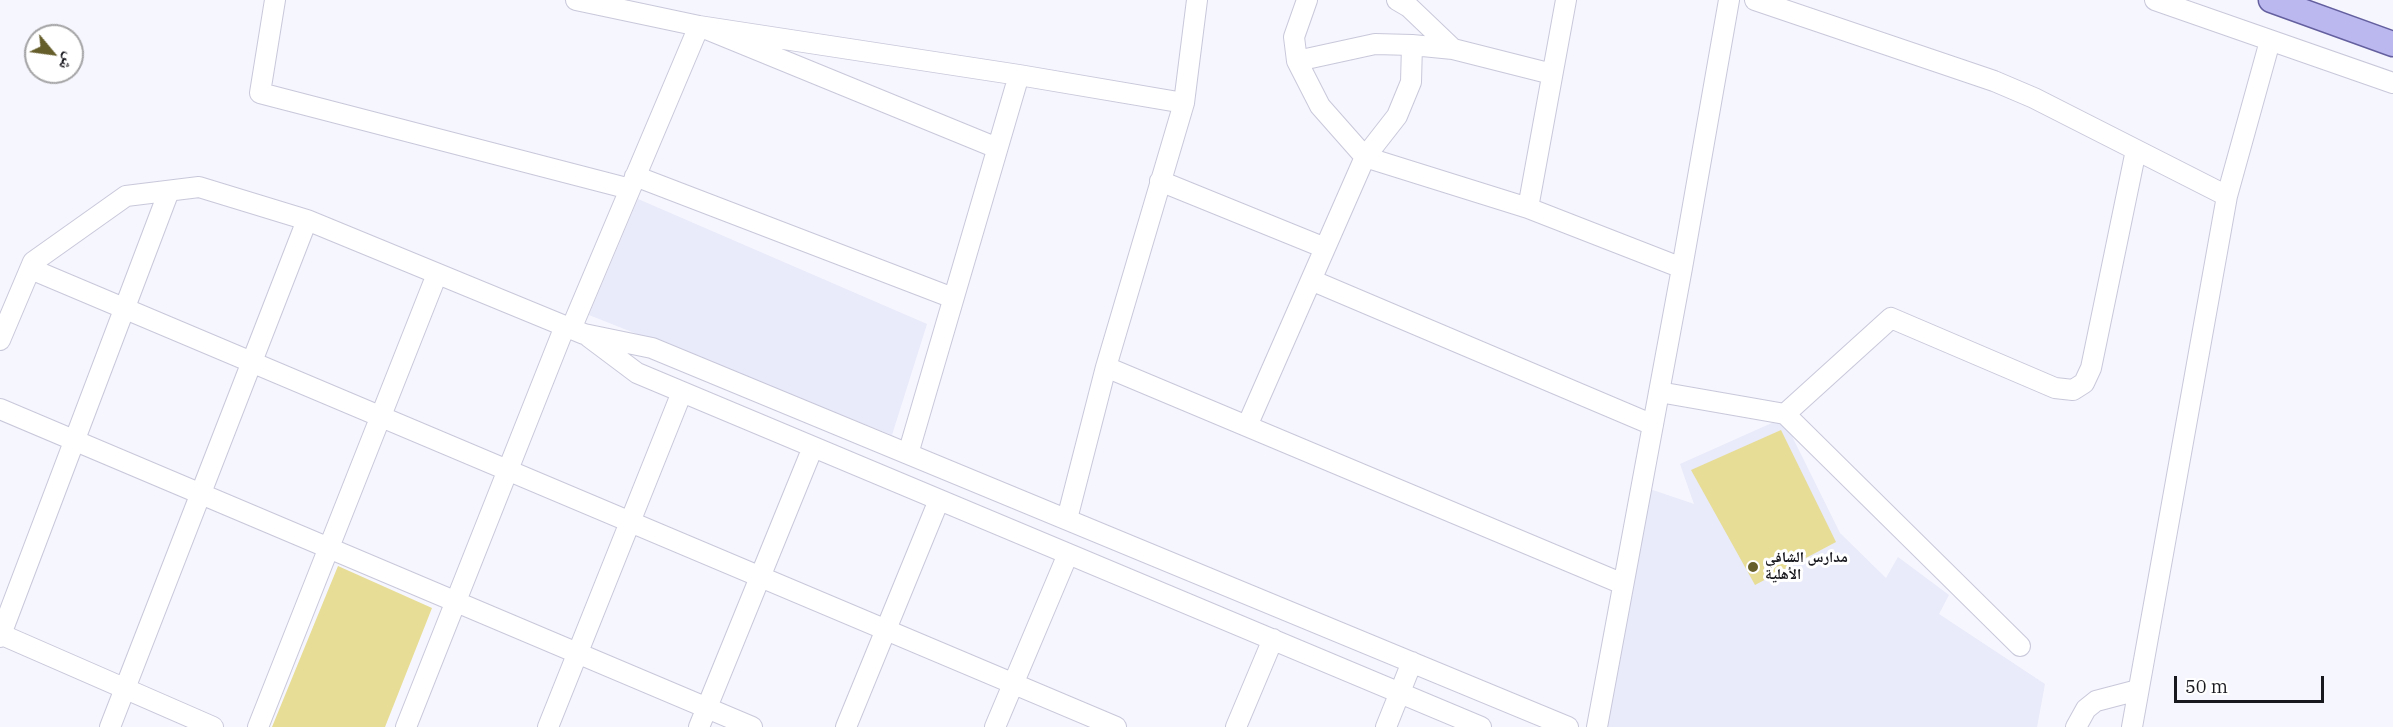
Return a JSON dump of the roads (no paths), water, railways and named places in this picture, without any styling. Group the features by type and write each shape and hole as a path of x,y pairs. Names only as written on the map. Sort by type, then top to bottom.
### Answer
{"main road":[{"path":"2271,0 2393,44"}],"street":[{"path":"276,0 260,93 632,182 953,298"},
{"path":"576,0 611,3 699,26 1184,103"},
{"path":"1067,519 1106,367 1184,103 1197,0"},
{"path":"1307,0 1294,37 1297,61 1320,106 1365,157 1528,208 1682,268"},
{"path":"1397,0 1409,7 1453,49"},
{"path":"1528,208 1566,0"},
{"path":"1597,727 1729,0"},
{"path":"1755,0 1994,81 2034,98 2227,196"},
{"path":"2155,0 2393,82"},
{"path":"406,727 507,470 573,330 632,182 699,26"},
{"path":"699,26 998,148"},
{"path":"2133,727 2227,196 2270,40"},
{"path":"1297,61 1375,44 1412,45 1453,49 1552,74"},
{"path":"1247,426 1365,157 1397,116 1411,82 1412,45"},
{"path":"908,454 1019,75"},
{"path":"1785,414 1891,318 2055,388 2073,390 2084,383 2091,368 2136,150"},
{"path":"1160,181 1325,248"},
{"path":"0,340 5,314 33,262 126,196 199,187 307,220 573,330 652,348 1568,727"},
{"path":"170,191 0,635 213,727"},
{"path":"110,727 307,220"},
{"path":"31,269 1116,727"},
{"path":"258,727 437,274"},
{"path":"1311,280 1653,425"},
{"path":"573,330 637,373 1481,727"},
{"path":"1106,367 1623,584"},
{"path":"549,727 682,392"},
{"path":"1659,392 1785,414 2020,646"},
{"path":"0,409 752,727"},
{"path":"699,727 813,447"},
{"path":"846,727 939,500"},
{"path":"995,727 1068,554"},
{"path":"1236,727 1272,639"},
{"path":"1386,727 1412,662"},
{"path":"2076,727 2086,709 2096,701 2138,690"}],"place":[{"name":"مدارس الشافي الأهلية","path":"1753,567"}]}
